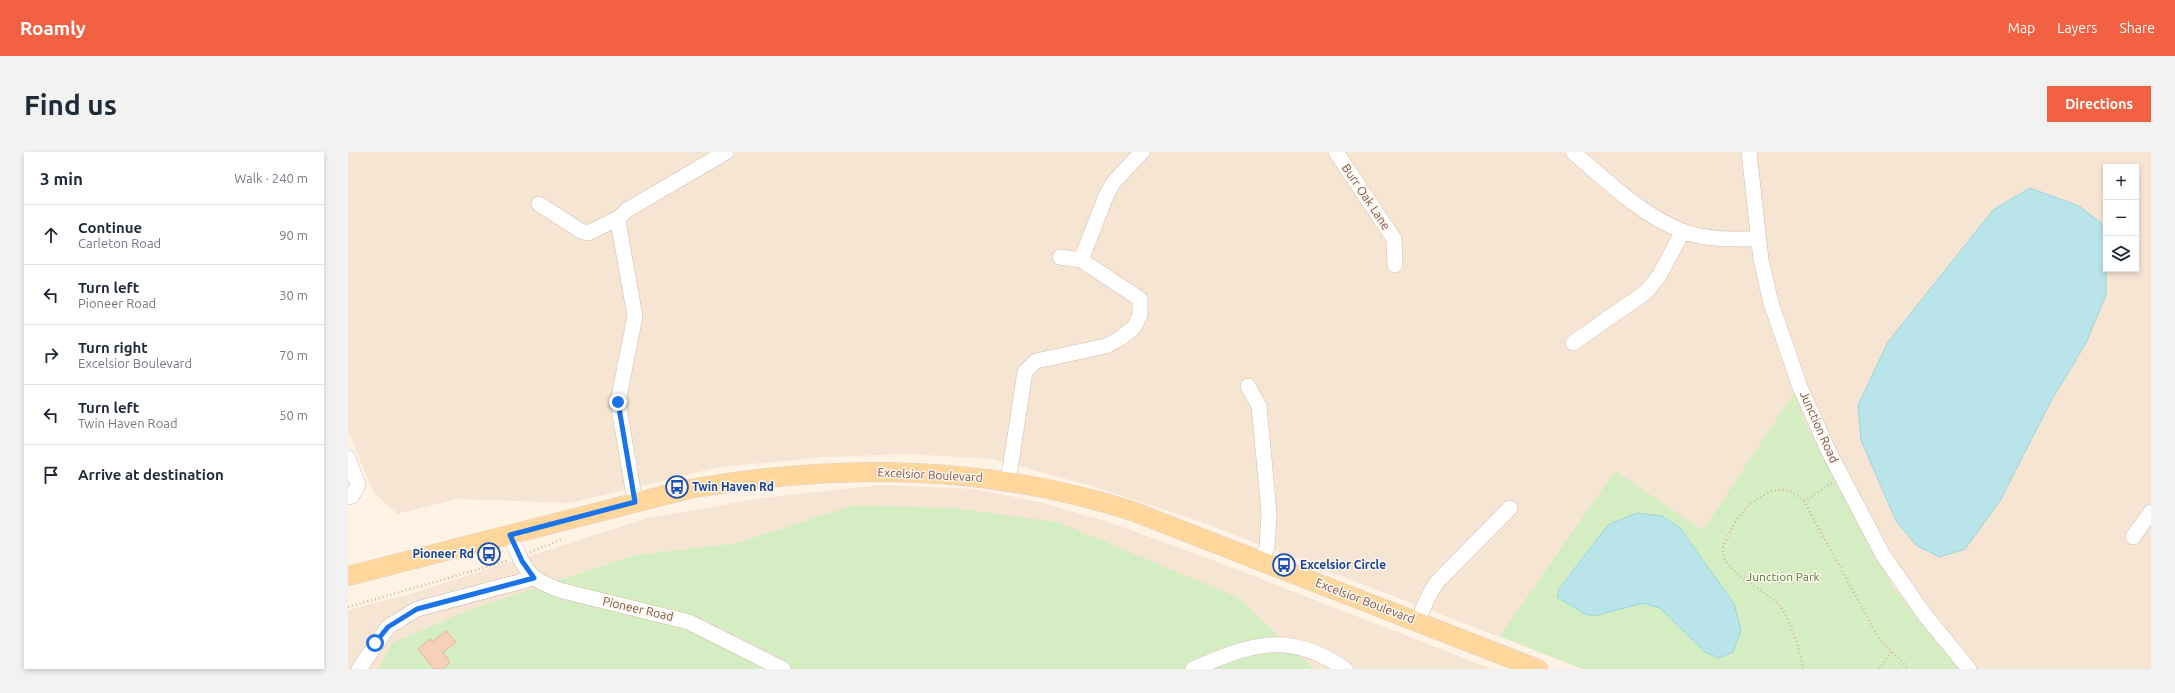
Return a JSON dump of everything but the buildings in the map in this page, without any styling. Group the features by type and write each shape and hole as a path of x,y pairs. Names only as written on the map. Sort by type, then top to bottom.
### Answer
{"main road":[{"name":"Excelsior Boulevard","path":"348,576 689,489 786,475 849,471 962,474 1036,486 1094,499 1262,561 1538,669"}],"street":[{"path":"539,204 581,231 588,233 619,218 627,210 726,152"},
{"path":"1081,260 1106,196 1113,183 1142,152"},
{"name":"Burr Oak Lane","path":"1336,152 1394,239 1395,265"},
{"path":"1573,152 1648,214 1683,231 1727,239 1758,239"},
{"name":"Junction Road","path":"1749,152 1758,239 1771,303 1784,345 1800,387 1842,477 1883,555 1924,614 1969,669"},
{"path":"619,218 635,316 618,402 635,502"},
{"path":"1573,343 1646,292 1659,276 1683,231"},
{"path":"1008,482 1024,372 1036,361 1106,346 1121,338 1134,327 1140,316 1140,299 1081,260 1060,257"},
{"path":"1248,386 1259,406 1270,513 1267,547 1262,561"},
{"path":"348,458 358,486 352,496 348,497"},
{"path":"1417,622 1429,595 1437,582 1510,508"},
{"path":"2133,537 2151,512"},
{"path":"359,669 375,643 388,627 417,609 534,578 520,556 510,535"},
{"name":"Pioneer Road","path":"534,578 563,591 689,622 783,669"},
{"path":"1193,669 1233,651 1268,644 1294,645 1318,654 1346,669"}],"path":[{"path":"1804,501 1842,477"},
{"path":"1803,669 1799,652 1780,607 1767,594 1731,569 1724,556 1723,550 1731,529 1754,500 1776,489 1790,492 1804,501 1878,637 1909,669"},
{"path":"348,606 465,574 520,556 567,537"},
{"path":"1879,669 1892,651"}],"shaded area":[{"path":"348,152 2151,152 2151,669 1582,669 1199,521 1088,485 993,459 905,454 825,457 719,467 570,503 458,499 397,514 373,492 348,431"},
{"path":"880,485 975,489 1039,502 1111,523 1202,556 1492,669 1314,669 1239,598 854,505 737,543 635,555 469,610 392,643 378,669 348,669 348,610 410,594 648,518 762,498"}],"green space":[{"name":"Junction Park","path":"1794,393 1806,425 1894,589 1963,669 1582,669 1500,636 1615,471 1703,530"},
{"path":"854,505 952,508 1058,522 1239,598 1314,669 378,669 392,643 469,610 635,555 737,543"}],"water":[{"path":"2030,188 2079,206 2101,223 2103,231 2103,272 2106,272 2106,295 2086,343 2051,401 2000,501 1965,549 1940,557 1917,546 1896,521 1861,440 1858,405 1888,342 1993,210"},
{"path":"1637,513 1662,516 1680,528 1734,604 1741,630 1733,652 1718,658 1705,652 1660,608 1643,603 1594,616 1585,614 1557,597 1559,589 1608,525"}],"place":[{"name":"Twin Haven Rd","path":"677,487"},
{"name":"Pioneer Rd","path":"489,554"},
{"name":"Excelsior Circle","path":"1284,565"}],"route":[{"path":"375,643 388,627 401,617 417,609 534,578 522,561 510,535 635,502 618,402"}]}
